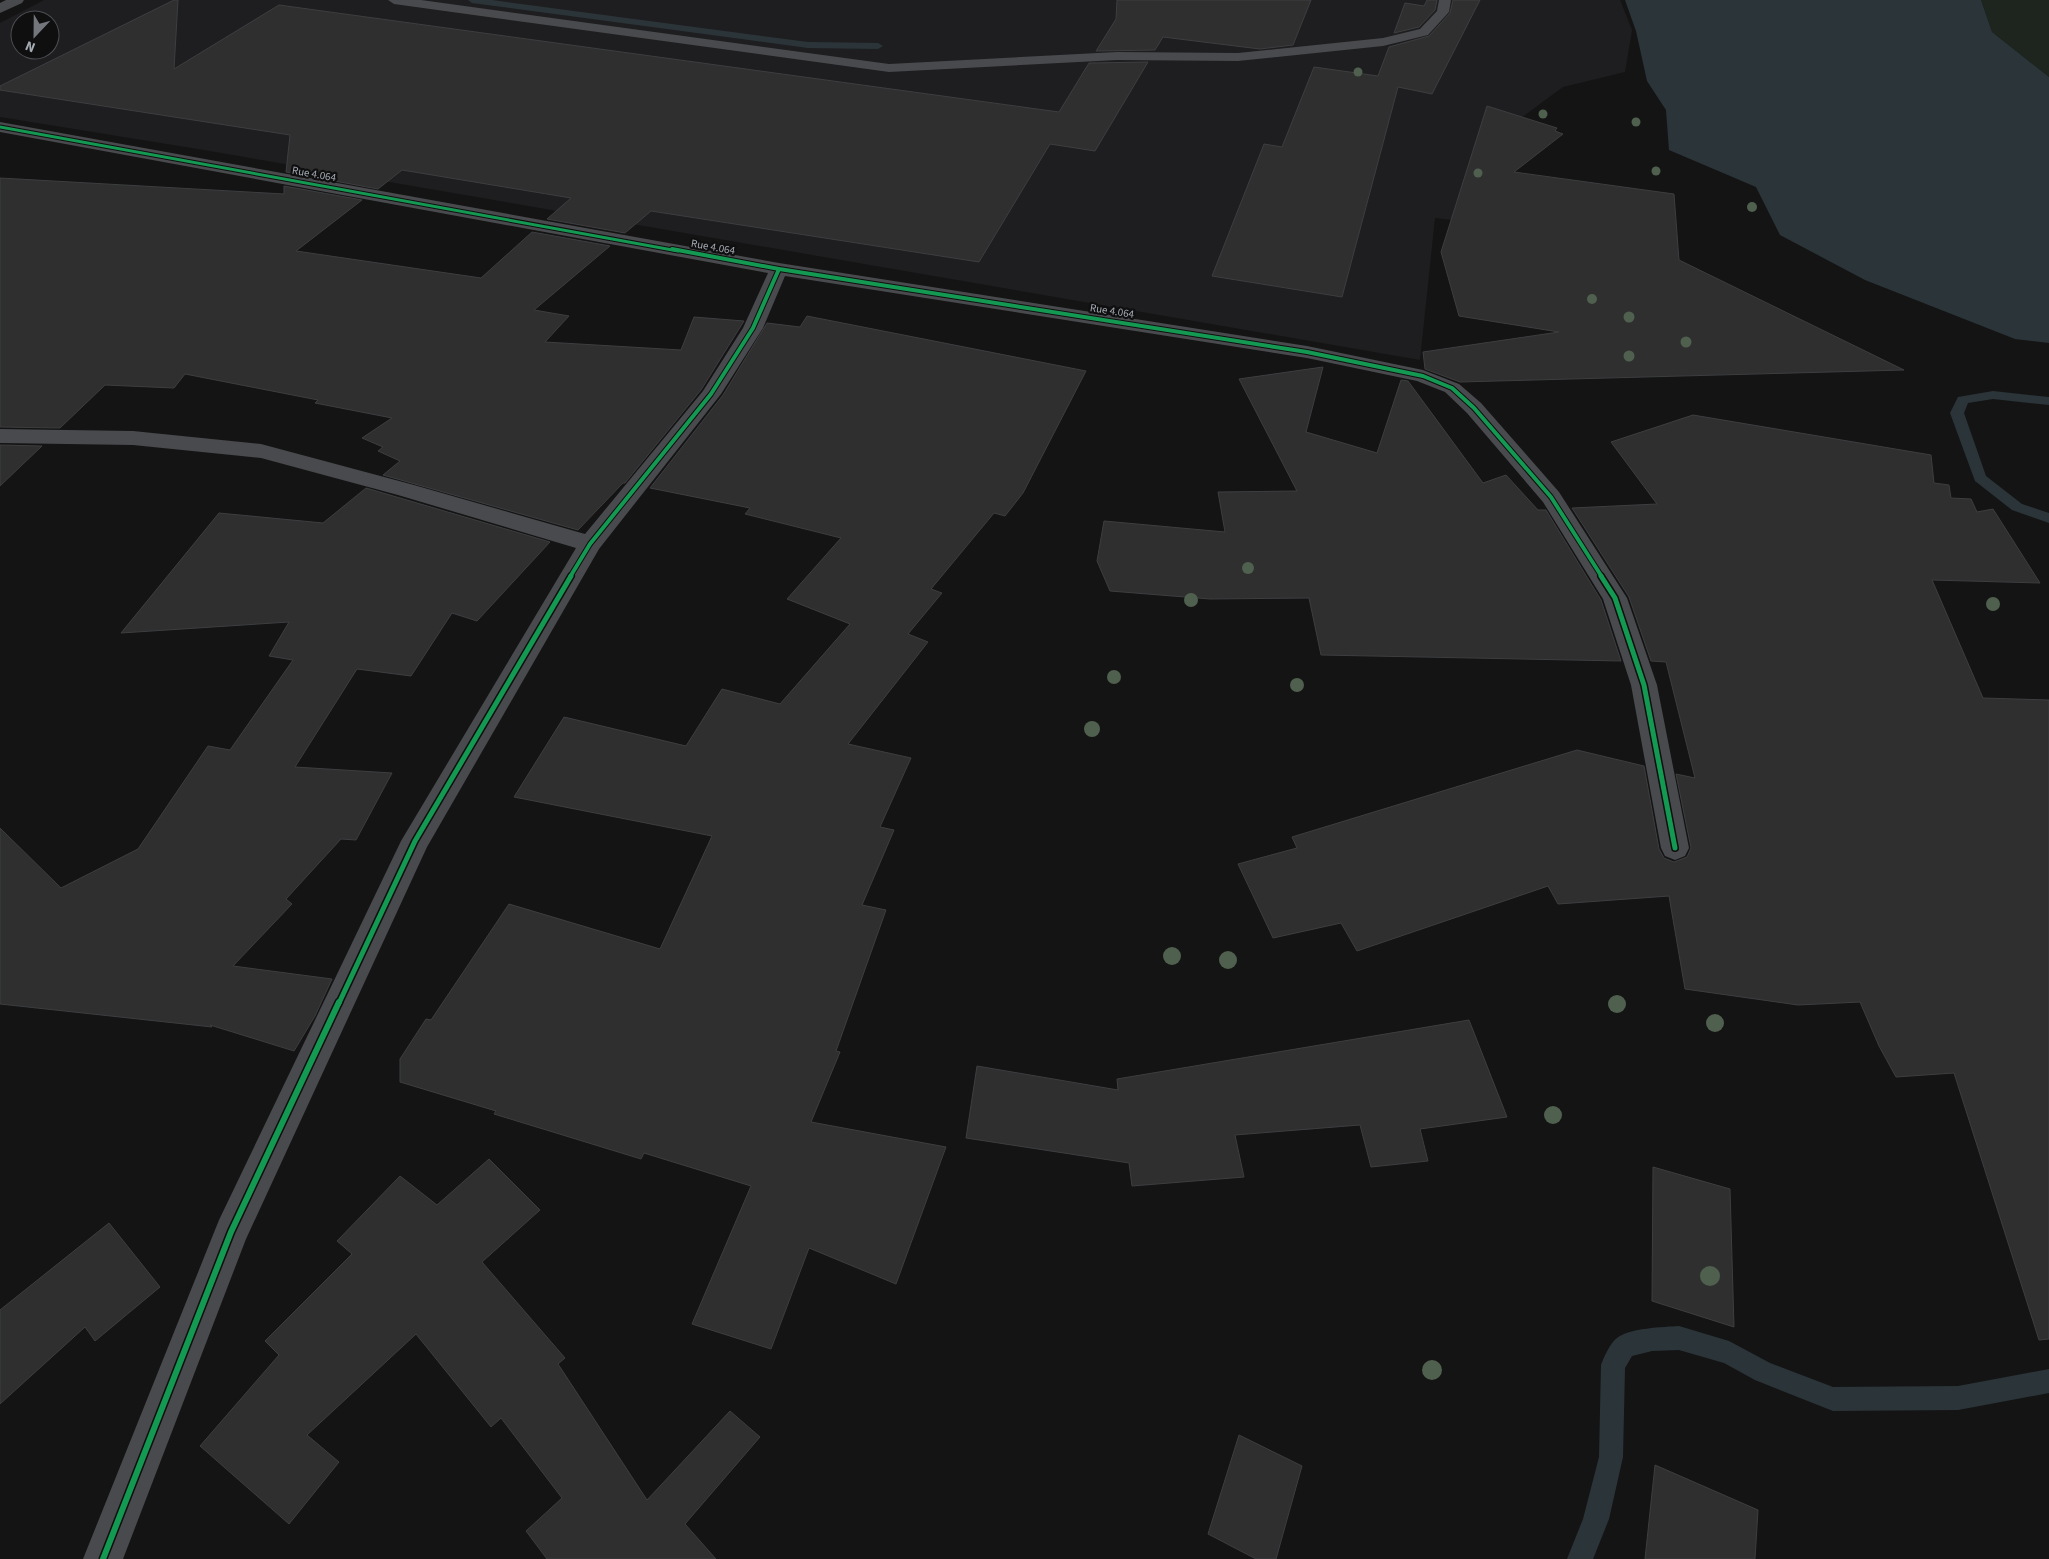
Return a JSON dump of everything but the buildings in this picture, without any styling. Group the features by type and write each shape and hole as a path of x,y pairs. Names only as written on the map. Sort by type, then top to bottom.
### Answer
{"street":[{"path":"0,9 17,0"},
{"path":"0,142 9,128"},
{"name":"Rue 4.064","path":"9,128 779,269 1307,352 1423,376 1452,388 1474,408 1551,497 1615,598 1644,685 1675,848"},
{"path":"102,1559 231,1232 415,841 590,544 711,394 753,328 779,269"},
{"path":"0,436 133,438 261,451 406,490 590,544"}],"lane":[{"path":"394,0 889,68 1117,56 1238,57 1383,42 1424,32 1444,12 1445,0"}],"shaded area":[{"path":"44,0 1620,0 1632,30 1625,72 1563,87 1498,135 1470,222 1435,218 1420,360 204,150 0,117 0,23 10,18 10,60 60,60 60,10 25,10"},
{"path":"1625,0 1981,0 1992,32 2049,77 2049,343 2015,339 1865,280 1780,235 1756,187 1669,150 1666,110 1647,81 1636,31"},
{"path":"1981,0 2049,0 2049,77 1992,32"}],"waterway":[{"path":"472,0 808,45 878,46"},
{"path":"2049,401 1993,395 1963,400 1957,413 1980,478 2017,507 2049,518"},
{"path":"1580,1559 1596,1519 1611,1457 1613,1365 1625,1346 1652,1339 1679,1338 1729,1353 1763,1372 1833,1399 1958,1398 2049,1381"}],"cycle path":[{"path":"0,127 779,269 1307,352 1423,376 1452,388 1474,408 1551,497 1615,598 1644,685 1675,848"},
{"path":"103,1559 231,1232 415,841 590,544 711,394 753,328 779,269"}]}
